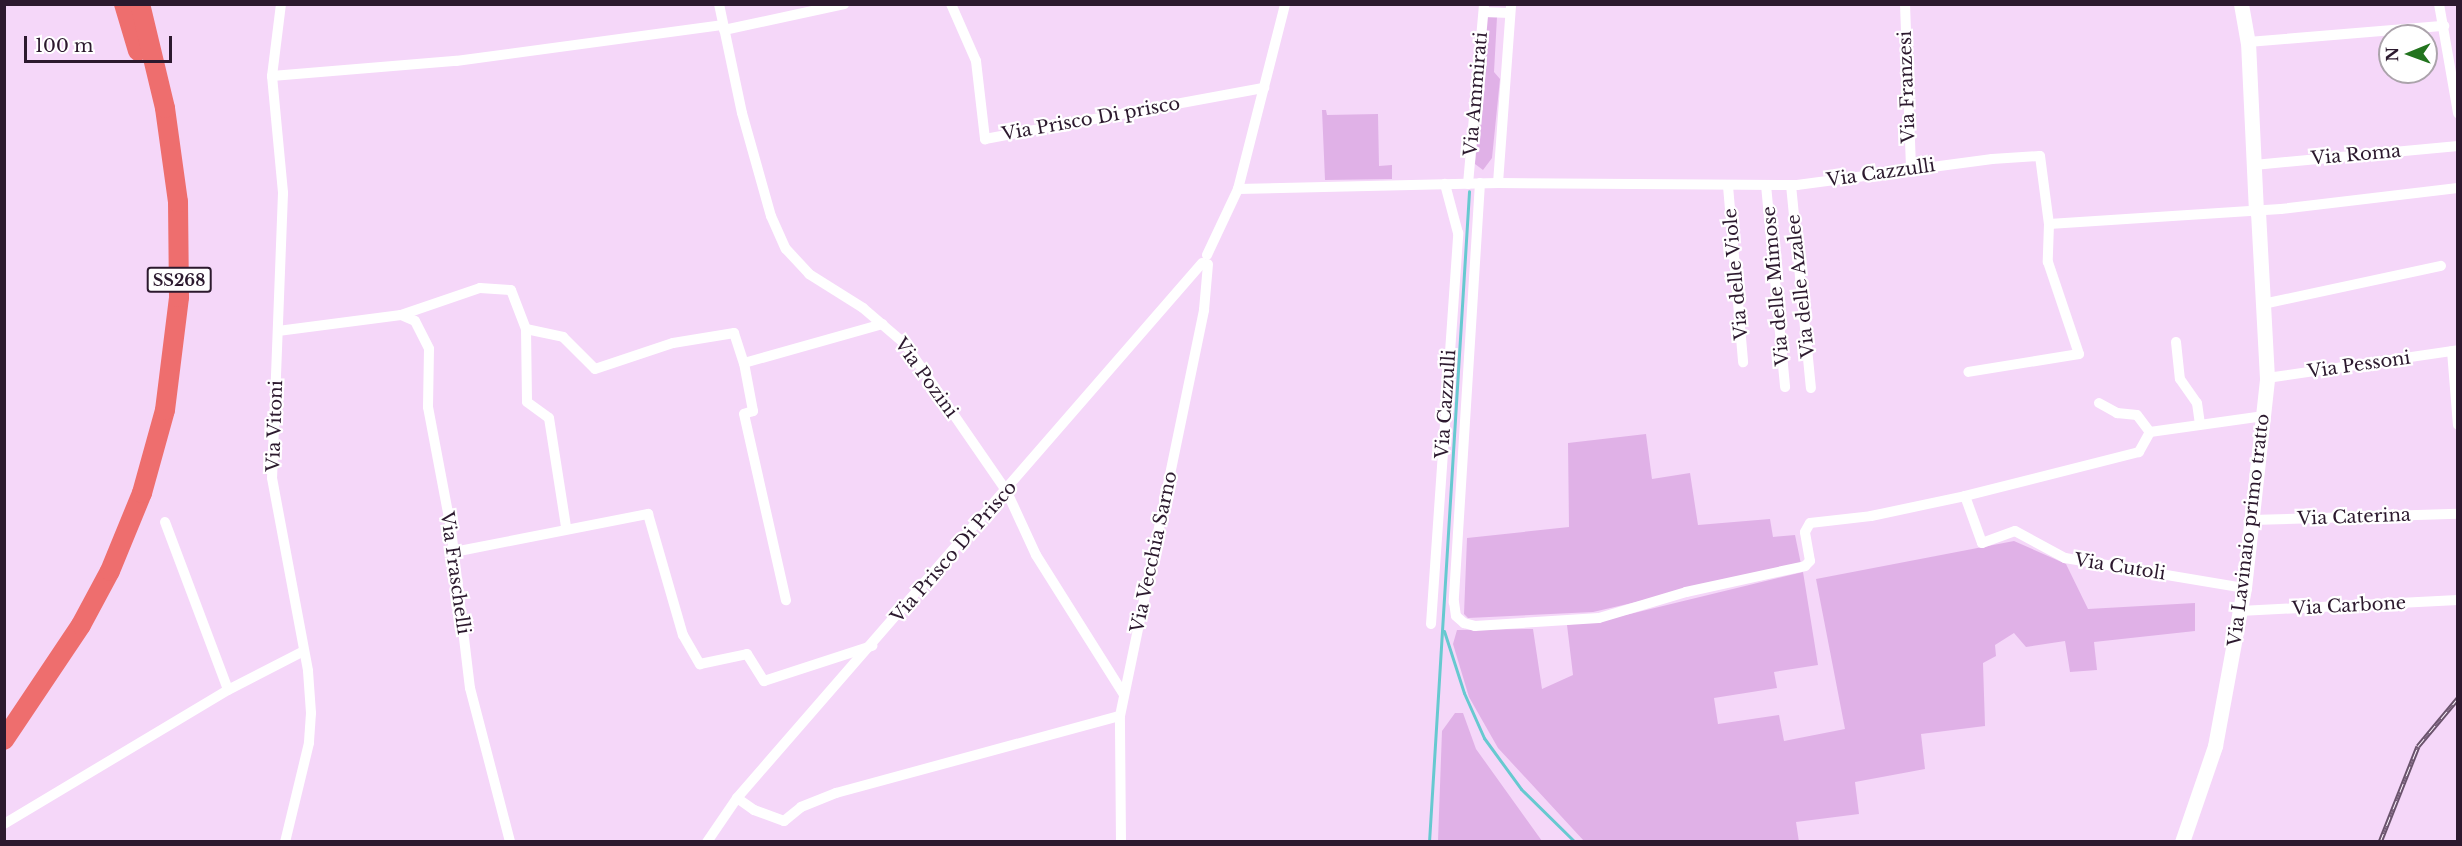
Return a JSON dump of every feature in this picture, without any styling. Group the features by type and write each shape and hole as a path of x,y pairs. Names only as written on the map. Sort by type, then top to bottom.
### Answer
{"highway":[{"name":"SS268","path":"113,548 152,406 166,297 166,233 158,143 144,70 124,4"},
{"name":"SS268","path":"4,740 81,625 113,548 142,493 165,410 179,297 175,171 165,108 140,4"},
{"name":"SS268","path":"4,717 104,568"}],"street":[{"name":"Via Vitoni","path":"281,4 272,76 284,193 272,478 304,651 311,712 309,743 285,842"},
{"name":"Via Pozini","path":"718,4 767,204 786,249 809,274 883,324 905,344 924,368 1007,492 1036,555 1124,695"},
{"path":"272,76 456,61 723,28 844,4"},
{"name":"Via Prisco Di prisco","path":"951,4 976,61 986,139 1264,88"},
{"path":"1206,261 1238,189 1285,4"},
{"name":"Via Franzesi","path":"1905,4 1911,169"},
{"name":"Via Lavinaio primo tratto","path":"2182,842 2215,746 2240,611 2267,378 2248,42 2241,4"},
{"path":"2439,4 2457,113"},
{"path":"1484,8 1510,9"},
{"name":"Via Ammirati","path":"1484,8 1454,602 1456,616 1475,626 1599,618 1686,592 1804,566 1810,561 1805,532 1810,524 1871,516 1965,496"},
{"name":"Via Ammirati","path":"1498,183 1510,9"},
{"path":"2248,42 2444,26"},
{"name":"Via Roma","path":"2254,165 2457,146"},
{"name":"Via Cazzulli","path":"1238,189 1498,183 1791,185 1911,169 2040,156 2049,224"},
{"name":"Via Cazzulli","path":"1431,624 1458,233 1445,184"},
{"name":"Via delle Mimose","path":"1766,185 1785,387"},
{"name":"Via delle Azalee","path":"1791,185 1811,388"},
{"name":"Via delle Viole","path":"1728,186 1743,362"},
{"path":"1968,372 2079,354 2048,262 2049,224 2257,211 2457,188"},
{"name":"Via Prisco Di Prisco","path":"707,842 737,798 873,646 1206,261"},
{"name":"Via Vecchia Sarno","path":"1121,842 1120,716 1204,310 1206,261"},
{"path":"2263,304 2441,266"},
{"path":"278,332 400,315 480,288 511,290 526,329 527,402 549,418 566,527"},
{"name":"Via Fraschelli","path":"400,315 415,321 429,349 428,407 454,552 470,688 510,842"},
{"path":"744,363 883,324"},
{"path":"526,329 563,337 595,369 673,343 734,333 744,363 753,411 744,414 786,600"},
{"path":"2176,342 2180,379 2197,403 2200,424"},
{"path":"2455,351 2457,425"},
{"name":"Via Pessoni","path":"2267,378 2455,351"},
{"path":"2099,403 2117,413 2137,415 2150,432"},
{"path":"2150,432 2264,416"},
{"path":"1965,496 2139,452 2150,432"},
{"name":"Via Cutoli","path":"1965,496 1982,543 2015,531 2065,558 2244,588"},
{"path":"454,552 566,527 648,514 683,635 700,664 747,654 764,681 873,646"},
{"name":"Via Caterina","path":"2251,520 2457,514"},
{"path":"165,522 228,690"},
{"name":"Via Carbone","path":"2240,611 2457,600"},
{"path":"4,824 228,690 304,651"},
{"path":"737,798 754,810 784,821 801,807 836,793 1120,716"}],"shaded area":[{"path":"1487,17 1497,17 1494,72 1500,79 1492,158 1483,170 1475,164"},
{"path":"1322,110 1326,110 1327,115 1378,114 1379,166 1392,165 1392,179 1325,180"},
{"path":"1646,434 1652,479 1690,473 1698,525 1770,519 1773,537 1795,535 1801,564 1593,612 1468,618 1464,614 1467,538 1569,527 1568,443"},
{"path":"2014,541 2066,564 2088,609 2195,603 2195,631 2094,642 2097,670 2070,672 2065,641 2026,647 2014,633 1995,645 1996,656 1983,663 1985,726 1921,734 1925,769 1855,782 1859,814 1796,822 1799,842 1584,841 1498,748 1469,697 1453,644 1457,630 1533,629 1542,689 1573,675 1567,625 1630,614 1803,572 1818,665 1774,672 1777,688 1714,698 1718,724 1779,715 1784,741 1845,729 1816,579"},
{"path":"1455,713 1463,713 1476,749 1542,841 1438,841 1442,731"}],"waterway":[{"path":"1429,842 1469,191"},
{"path":"1444,631 1464,693 1484,738 1521,789 1575,842"}],"railway":[{"path":"2380,842 2418,746 2458,698"}]}
